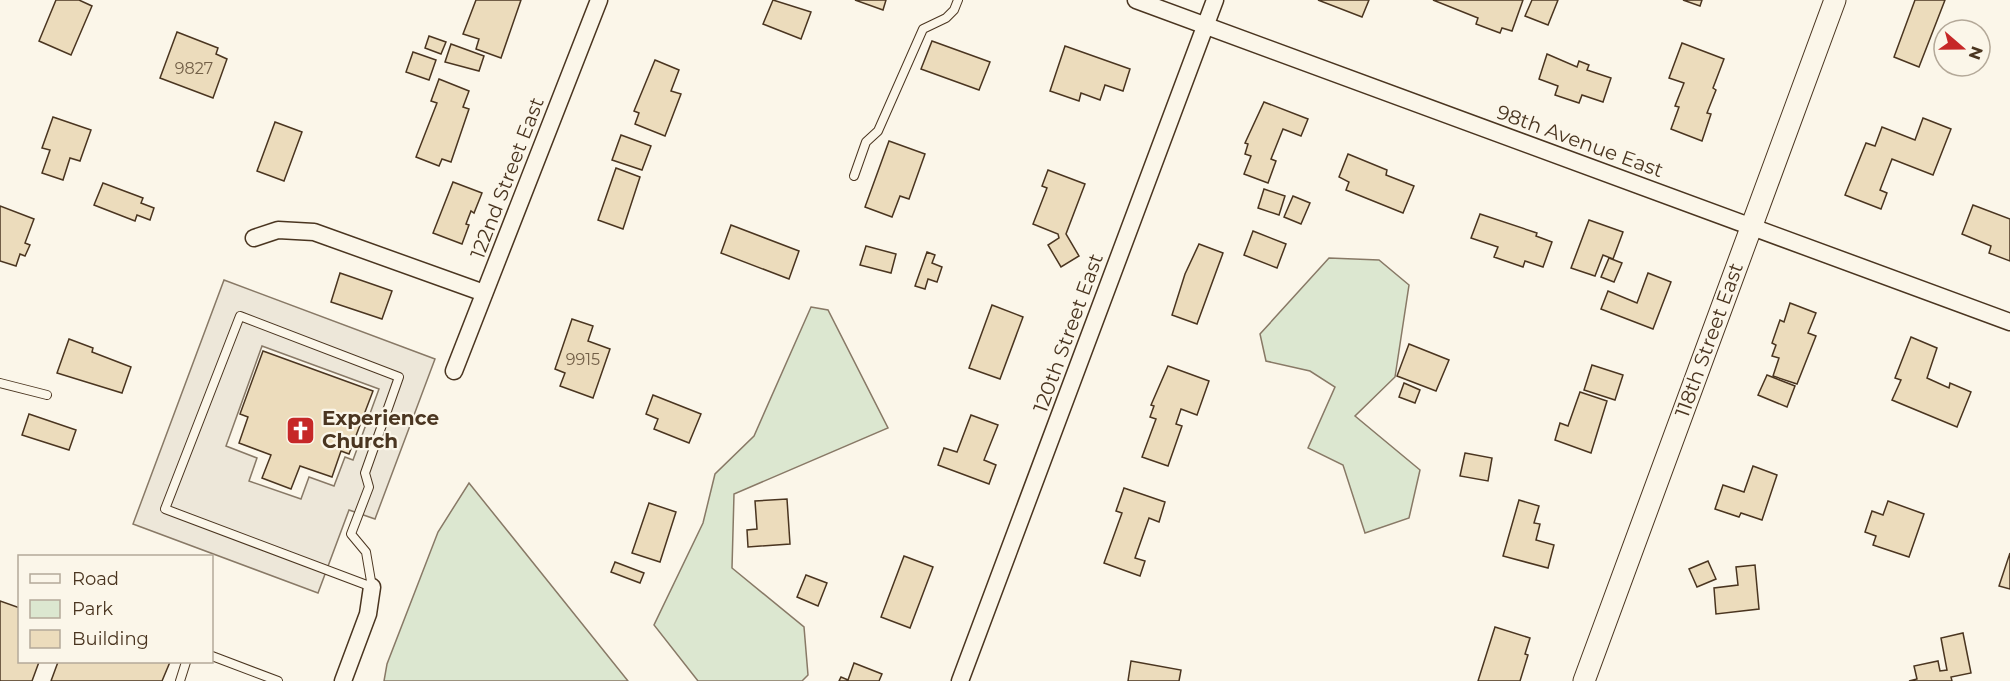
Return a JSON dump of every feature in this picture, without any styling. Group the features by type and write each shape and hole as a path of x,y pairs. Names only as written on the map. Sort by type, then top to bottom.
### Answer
{"street":[{"name":"122nd Street East","path":"454,371 599,0"},
{"name":"98th Avenue East","path":"1136,0 2010,322"},
{"name":"120th Street East","path":"960,681 1215,0"},
{"name":"118th Street East","path":"1584,681 1835,0"},
{"path":"254,238 278,230 314,232 484,293"},
{"path":"343,681 368,614 372,587"}],"lane":[{"path":"854,176 866,142 878,131 923,29 946,18 954,10 958,0"},
{"path":"240,316 399,377 365,473 369,487 351,534 366,552 372,587 165,510 240,316"},
{"path":"0,383 47,394"},
{"path":"213,656 278,681"},
{"path":"180,681 186,663"}],"green space":[{"path":"1329,258 1379,260 1409,285 1395,377 1355,416 1420,470 1409,518 1365,533 1343,465 1308,448 1335,387 1310,371 1266,361 1260,334"},
{"path":"811,307 828,310 888,428 734,494 732,568 804,627 808,675 802,681 698,681 654,625 703,523 715,474 754,436"},
{"path":"469,483 628,681 384,681 387,664 438,532"}],"shaded area":[{"path":"224,280 435,359 375,519 349,510 318,593 133,524","holes":["262,346 379,389 353,460 345,457 334,486 309,477 301,499 249,481 257,458 226,446"]}],"building":[{"path":"56,0 79,0 92,6 71,55 39,41"},
{"path":"476,0 521,0 501,58 476,49 479,39 463,34"},
{"path":"773,0 811,12 801,39 763,24"},
{"path":"855,0 886,0 883,10"},
{"path":"1318,0 1369,0 1362,17"},
{"path":"1433,0 1523,0 1512,31 1502,28 1500,33 1476,24 1478,18"},
{"path":"1532,0 1558,0 1548,25 1525,16"},
{"path":"1683,0 1702,0 1700,6"},
{"path":"1915,0 1945,0 1938,18 1932,18 1932,34 1919,67 1894,57"},
{"path":"177,32 218,48 216,54 227,59 213,98 160,78"},
{"path":"429,36 446,42 441,54 425,48"},
{"path":"932,41 990,62 979,90 921,69"},
{"path":"1682,43 1724,59 1713,88 1716,90 1707,113 1711,114 1702,141 1671,129 1679,107 1675,106 1684,83 1669,78"},
{"path":"451,44 484,56 479,71 445,62"},
{"path":"1065,46 1130,69 1123,91 1105,85 1100,100 1081,93 1079,101 1050,91"},
{"path":"413,52 436,60 429,80 406,72"},
{"path":"1547,54 1577,67 1579,61 1589,65 1587,70 1611,78 1603,102 1582,95 1579,103 1555,95 1558,86 1539,79"},
{"path":"655,60 679,70 671,91 681,94 665,136 635,124 639,113 634,111"},
{"path":"439,79 469,91 463,107 469,109 451,162 442,159 439,166 416,157 437,103 431,101"},
{"path":"1264,102 1308,119 1301,136 1283,129 1271,159 1276,161 1268,183 1244,174 1251,156 1245,154 1248,144 1245,143"},
{"path":"53,117 91,130 80,161 70,158 63,180 42,173 50,150 42,148"},
{"path":"1923,118 1951,129 1933,175 1892,159 1880,190 1887,193 1881,209 1845,195 1866,143 1875,146 1882,127 1915,140"},
{"path":"275,122 302,132 284,181 257,171"},
{"path":"621,135 651,146 642,170 612,160"},
{"path":"889,141 925,154 909,199 900,196 892,217 865,207"},
{"path":"1348,154 1387,170 1386,175 1414,186 1403,213 1346,190 1349,182 1339,177"},
{"path":"616,168 640,177 623,229 598,220"},
{"path":"1048,170 1085,184 1066,234 1079,256 1061,267 1048,245 1059,238 1058,234 1033,224 1047,188 1042,186"},
{"path":"453,182 482,193 474,213 471,211 462,244 433,233"},
{"path":"103,183 143,198 141,203 154,208 150,220 137,215 135,221 94,205"},
{"path":"1264,189 1285,196 1279,215 1258,208"},
{"path":"1293,196 1310,203 1301,224 1284,217"},
{"path":"1973,205 2010,219 2010,261 1989,253 1991,246 1962,234"},
{"path":"0,206 34,219 25,243 30,245 25,256 20,254 16,266 0,261"},
{"path":"1480,214 1537,233 1536,236 1552,242 1543,267 1525,261 1523,267 1494,257 1498,247 1471,238"},
{"path":"1589,220 1623,232 1613,259 1603,255 1595,276 1571,268"},
{"path":"731,225 799,251 789,279 721,253"},
{"path":"1253,231 1286,244 1277,268 1244,255"},
{"path":"1199,244 1223,253 1197,324 1172,315 1185,274"},
{"path":"866,246 896,254 891,273 860,265"},
{"path":"927,252 935,255 932,263 942,267 937,282 928,279 925,289 915,286"},
{"path":"1609,258 1622,263 1614,282 1601,277"},
{"path":"340,273 392,291 382,319 331,302"},
{"path":"1648,273 1671,282 1653,329 1601,309 1608,291 1637,303"},
{"path":"1790,303 1816,313 1808,333 1816,336 1797,384 1773,376 1779,358 1772,356 1776,345 1772,343 1780,320 1784,322"},
{"path":"992,305 1023,317 1000,379 969,368"},
{"path":"572,319 593,326 588,341 610,349 593,398 560,386 565,373 555,369"},
{"path":"1911,337 1937,348 1927,378 1949,388 1950,383 1971,392 1957,427 1892,400 1901,380 1895,378"},
{"path":"69,339 93,348 92,352 131,367 122,393 57,373"},
{"path":"1409,344 1449,360 1436,391 1397,376"},
{"name":"Experience Church","path":"263,351 373,391 349,454 341,451 332,477 300,466 291,489 262,478 271,455 239,443 248,417 240,414"},
{"path":"1592,365 1623,375 1615,400 1584,390"},
{"path":"1168,366 1209,381 1197,415 1181,409 1176,424 1182,426 1168,466 1142,457 1156,419 1150,417 1154,406 1151,405"},
{"path":"1767,375 1795,386 1787,407 1758,395"},
{"path":"1404,383 1420,390 1415,403 1399,397"},
{"path":"1580,392 1607,401 1591,453 1555,440 1560,423 1568,426"},
{"path":"653,395 701,414 689,443 654,429 658,419 646,414"},
{"path":"29,414 76,430 69,450 22,435"},
{"path":"971,415 998,425 984,460 996,465 989,484 938,465 944,448 957,452"},
{"path":"1465,453 1492,458 1488,481 1460,476"},
{"path":"1753,466 1777,475 1762,520 1741,513 1739,517 1715,509 1723,485 1744,492"},
{"path":"1124,488 1165,502 1159,522 1149,518 1135,558 1145,561 1140,576 1104,563 1122,513 1116,511"},
{"path":"787,499 790,544 748,547 747,530 757,529 755,501"},
{"path":"1519,500 1539,506 1534,523 1540,524 1536,540 1554,545 1548,568 1503,556"},
{"path":"1888,501 1924,514 1909,557 1873,545 1876,536 1865,532 1872,511 1883,515"},
{"path":"649,503 676,512 660,562 632,553"},
{"path":"2010,553 2010,589 1999,586"},
{"path":"904,556 933,567 910,628 881,617"},
{"path":"1708,561 1716,579 1697,587 1689,569"},
{"path":"615,562 644,573 640,583 611,572"},
{"path":"1755,565 1759,609 1716,614 1714,588 1738,585 1736,567"},
{"path":"806,575 827,583 818,606 797,597"},
{"path":"0,601 18,607 18,663 39,663 32,681 0,681"},
{"path":"1495,627 1530,638 1525,654 1528,655 1520,681 1478,681"},
{"path":"1963,633 1971,673 1951,677 1952,681 1909,681 1917,679 1914,666 1938,661 1940,671 1947,670 1941,638"},
{"path":"1131,661 1181,670 1179,681 1128,681"},
{"path":"58,663 170,663 162,681 51,681"},
{"path":"854,663 882,674 879,681 839,681 841,677 848,680"}],"place":[{"name":"Experience Church","path":"301,430"}]}
